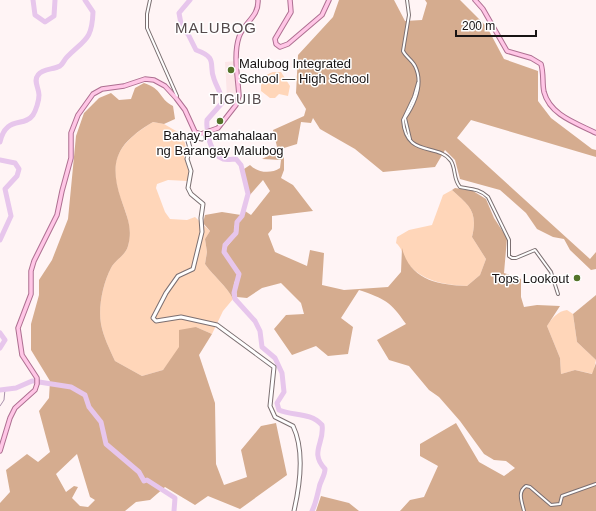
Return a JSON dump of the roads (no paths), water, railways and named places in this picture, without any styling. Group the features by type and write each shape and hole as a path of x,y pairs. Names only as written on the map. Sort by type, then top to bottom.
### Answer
{"main road":[{"path":"0,451 10,418 15,408 35,390 37,384 37,378 22,355 18,328 31,294 31,272 34,261 57,215 71,158 71,133 78,115 93,94 102,89 124,86 145,79 154,80 165,86 185,110 190,125 195,132 203,133 218,128 237,102 239,96 237,44 241,33 257,12 258,0"},
{"path":"290,0 291,12 275,39 276,44 280,47 288,44 322,15 330,0"},
{"path":"475,0 483,9 507,51 531,58 541,64 544,72 544,91 550,105 563,116 596,132"}],"street":[{"path":"150,0 147,14 147,28 180,103"},
{"path":"407,0 409,15 403,51 414,64 418,83 414,97 402,120 406,135 422,149 442,154 447,157 452,162 454,178 460,187 480,190 484,193 509,240 508,251 512,258 516,258 535,250 552,272 558,294"},
{"path":"203,133 202,139 191,137 188,141 190,150 188,159 191,171 188,188 191,194 203,204 201,218 203,229 199,249 193,270 178,276 153,318 156,321 161,321 174,317 181,317 217,325 274,367 270,406 276,417 293,426 299,444 299,484 294,511"},
{"path":"524,511 521,490 526,486 530,487 551,505 560,504 562,496 596,484"}],"waterway":[{"path":"33,0 35,15 45,22 54,16 55,0"},
{"path":"0,142 6,128 15,123 25,121 33,115 39,97 36,82 38,75 45,70 61,65 89,34 93,12 85,0"},
{"path":"190,0 179,13 182,29 188,34 196,50 208,56 210,59 212,74 222,99 222,103 207,120 207,130 210,142 215,152 223,159 236,159 241,165 248,194 242,216 237,222 236,233 225,245 224,252 239,274 234,293 235,299 255,321 260,331 262,347 275,358 282,373 284,392 277,403 279,410 307,416 322,425 318,457 320,463 325,469 325,472 312,511"},
{"path":"0,160 15,163 19,169 17,176 5,189 11,216 0,240"},
{"path":"0,333 5,340 0,348"},
{"path":"0,390 16,388 32,381 36,381"},
{"path":"39,382 71,387 85,395 89,407 101,422 106,444 139,472 144,481 147,480 175,498 174,511"},
{"path":"0,406 4,400 5,389"}],"place":[{"name":"Malubog Integrated School — High School","path":"231,70"},
{"name":"Bahay Pamahalaan ng Barangay Malubog","path":"220,121"},
{"name":"Tops Lookout","path":"577,278"}],"district":[{"name":"MALUBOG","path":"216,28"},
{"name":"TIGUIB","path":"236,99"}]}
